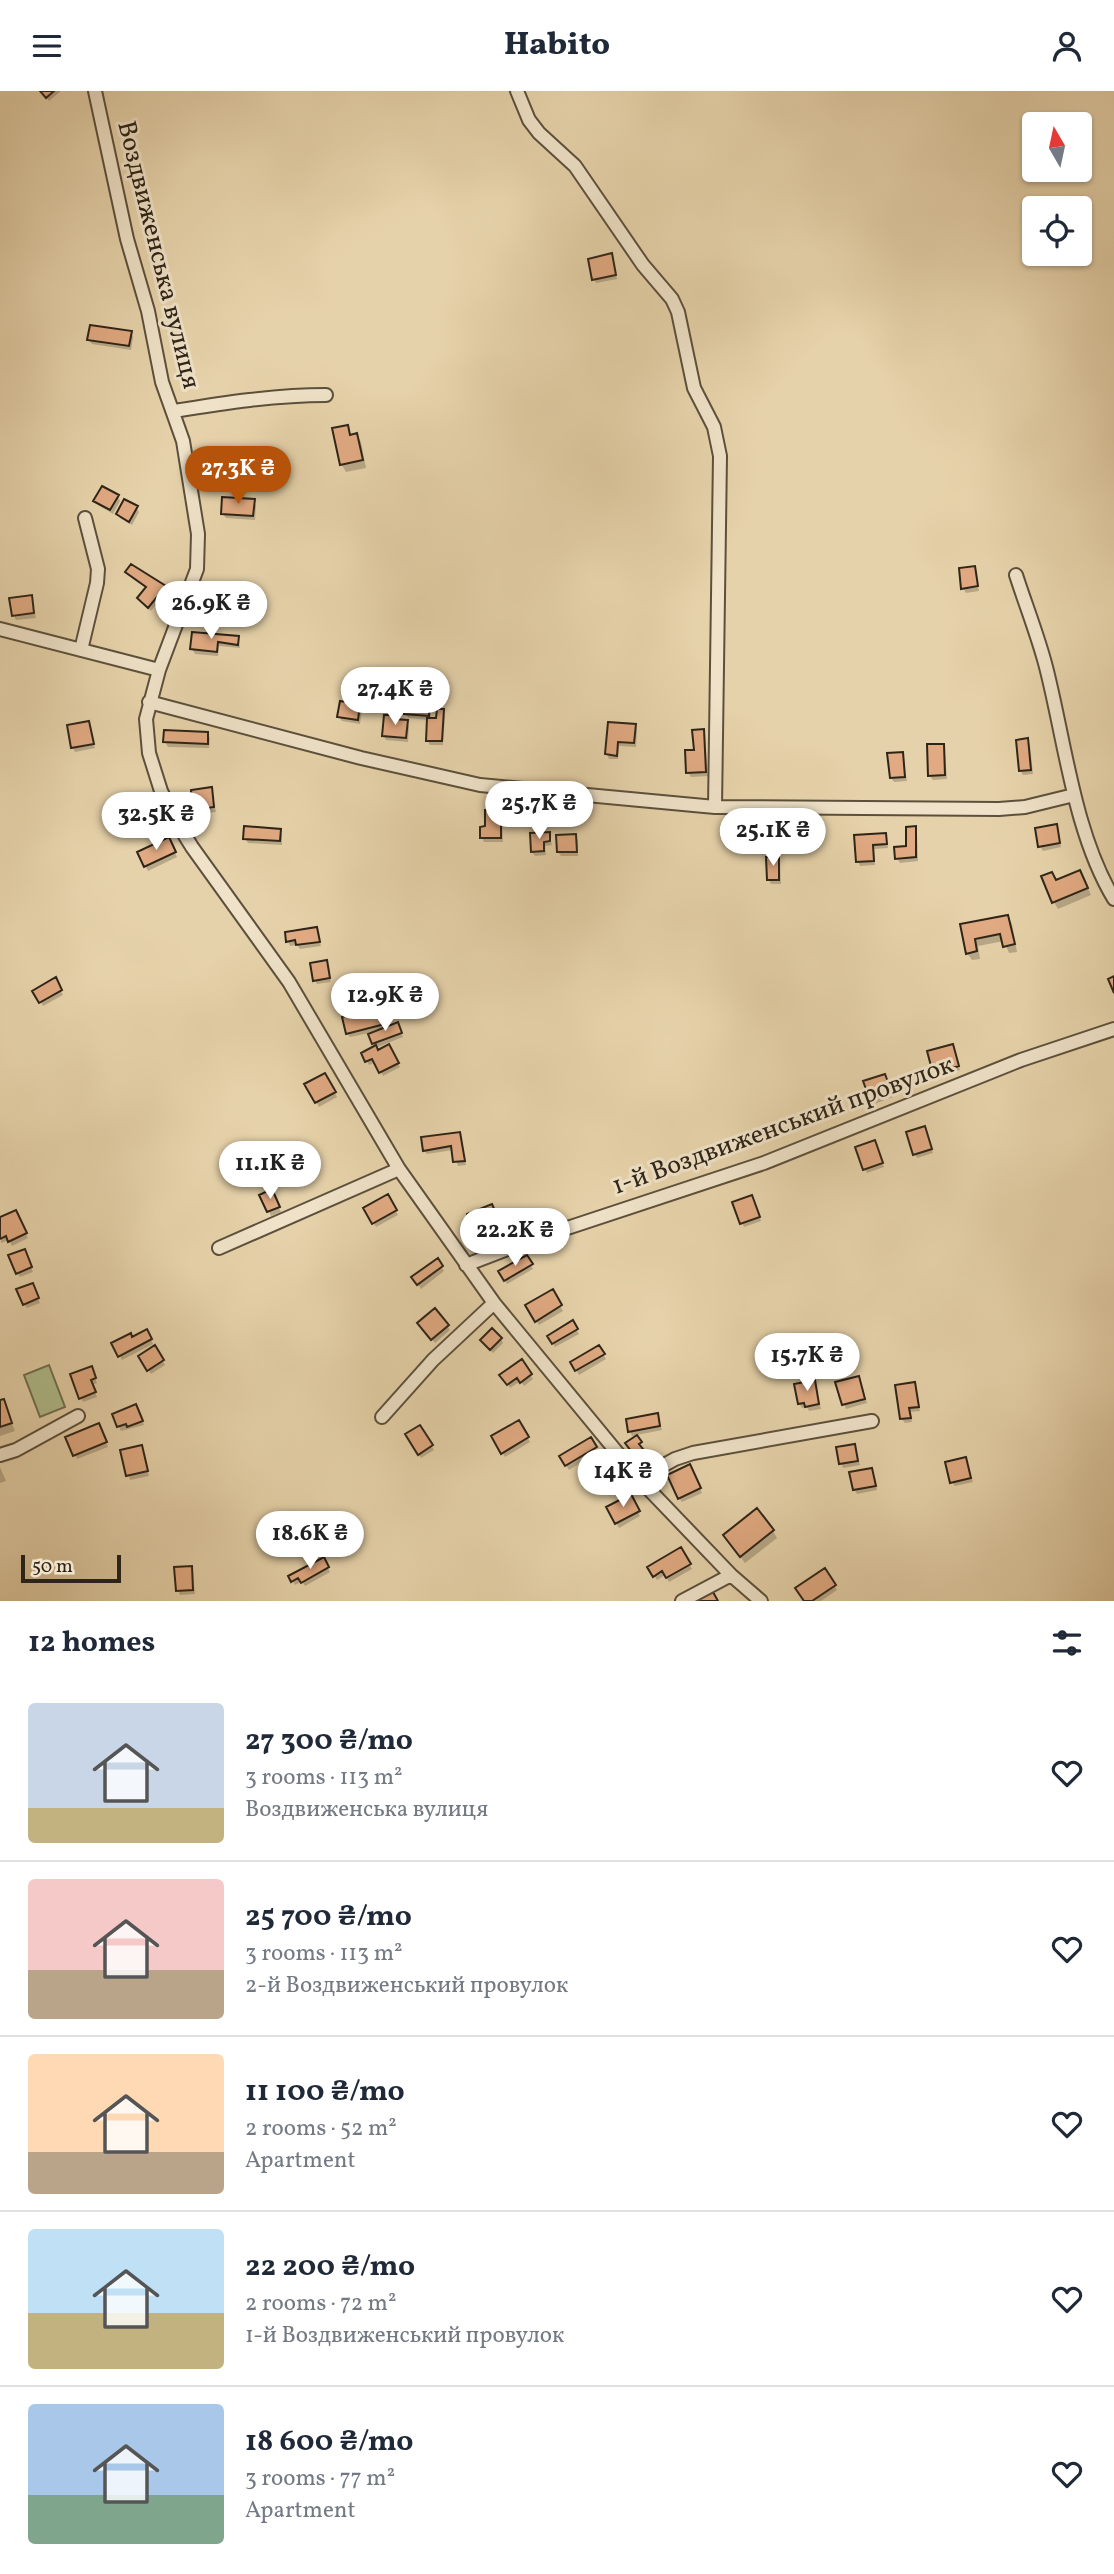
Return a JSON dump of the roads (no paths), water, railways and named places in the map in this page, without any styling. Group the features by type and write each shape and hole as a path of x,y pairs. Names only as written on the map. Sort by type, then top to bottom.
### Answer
{"street":[{"name":"Воздвиженська вулиця","path":"95,91 127,239 148,311 162,382 183,441 193,489 199,555 192,587 159,670 146,719 149,753 161,791 174,818 289,982 399,1169 494,1303 639,1479 731,1575 761,1601"},
{"path":"517,91 529,120 538,133 575,166 643,265 672,299 678,312 694,388 714,427 720,456 715,807"},
{"path":"174,411 252,399 326,395"},
{"path":"81,650 98,569 85,518"},
{"path":"1016,575 1046,666 1074,795 1092,850 1114,898"},
{"path":"0,629 159,670"},
{"path":"149,702 361,758 481,785 715,807 999,809 1025,807 1074,795"},
{"name":"1-й Воздвиженський провулок","path":"466,1265 528,1241 764,1163 1021,1060 1114,1029"},
{"path":"219,1248 399,1169"},
{"path":"382,1417 433,1360 494,1303"},
{"path":"0,1455 16,1450 78,1416"},
{"path":"639,1479 675,1459 693,1453 872,1421"},
{"path":"682,1601 731,1575"}]}
